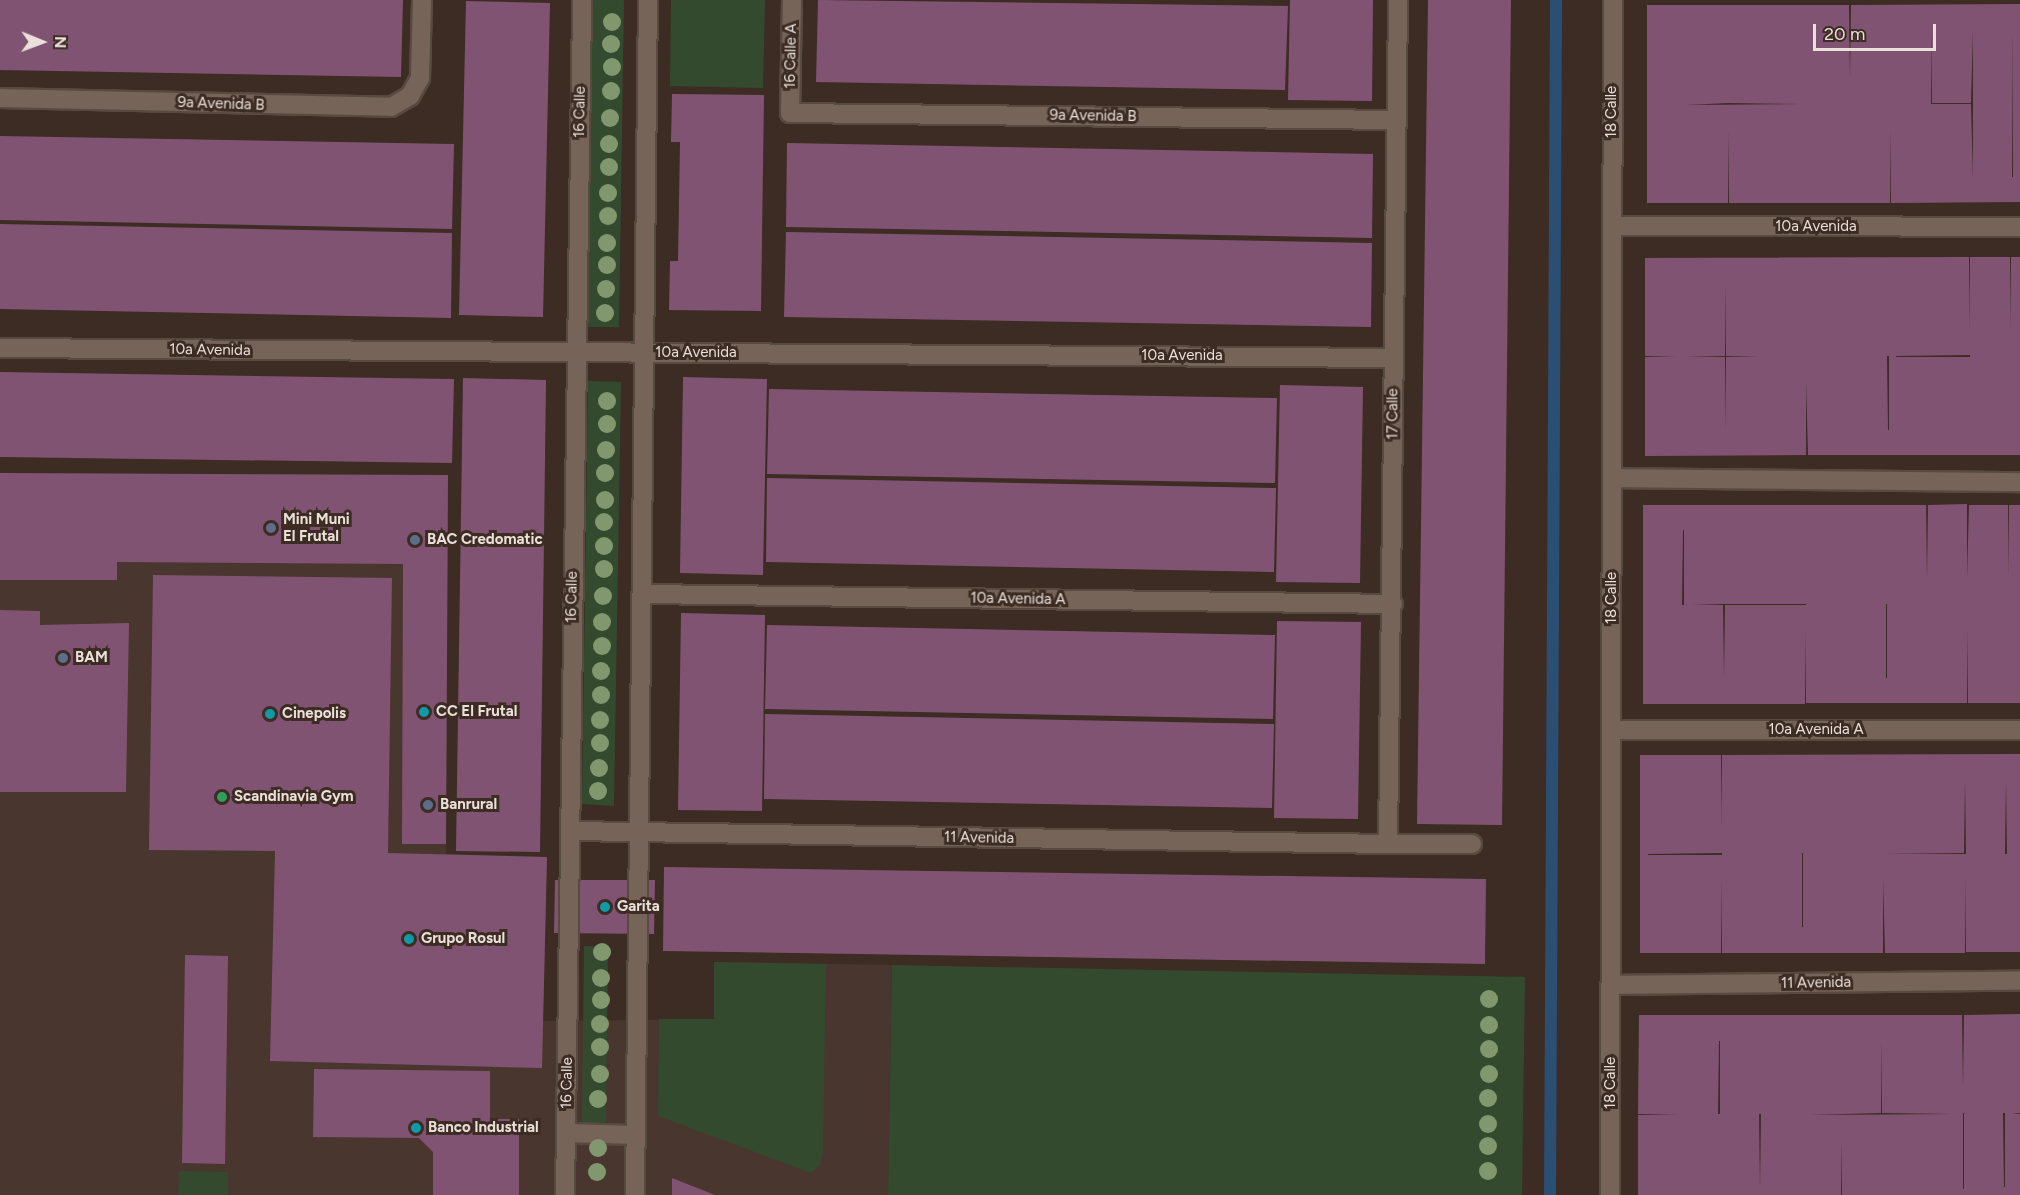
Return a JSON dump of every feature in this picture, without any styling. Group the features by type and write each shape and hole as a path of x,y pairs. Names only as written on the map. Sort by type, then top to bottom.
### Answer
{"street":[{"name":"9a Avenida B","path":"0,98 378,108 395,105 410,96 421,70 422,0"},
{"name":"16 Calle","path":"565,1195 575,353 582,0"},
{"path":"636,1195 648,0"},
{"name":"16 Calle A","path":"790,113 792,0"},
{"name":"17 Calle","path":"1389,835 1398,0"},
{"name":"18 Calle","path":"1610,1195 1613,0"},
{"name":"9a Avenida B","path":"790,113 1397,120"},
{"name":"10a Avenida","path":"1612,226 2020,227"},
{"name":"10a Avenida","path":"0,348 1393,358"},
{"path":"1612,478 2020,482"},
{"name":"10a Avenida A","path":"643,594 1393,604"},
{"name":"10a Avenida A","path":"1612,730 2020,730"},
{"name":"11 Avenida","path":"570,831 1389,835 1472,844"},
{"name":"11 Avenida","path":"1611,985 2020,981"},
{"path":"567,1133 636,1135"}],"shaded area":[{"name":"CC El Frutal","path":"0,473 448,475 446,854 547,857 543,1021 714,1019 714,962 892,965 888,1195 0,1195"}],"green space":[{"path":"592,0 624,0 619,327 587,327"},
{"path":"671,0 765,0 763,88 670,86"},
{"path":"588,381 621,382 614,806 582,804"},
{"path":"584,946 608,947 606,1125 582,1124"},
{"path":"714,962 826,964 823,1150 820,1165 811,1173 658,1116 659,1019 714,1019"},
{"path":"892,965 1525,977 1522,1195 888,1195"},
{"path":"179,1171 228,1172 228,1195 178,1195"}],"building":[{"path":"0,0 403,0 401,77 0,70"},
{"path":"818,0 1288,6 1285,90 816,82"},
{"path":"1290,0 1373,0 1372,101 1288,100"},
{"path":"1428,0 1511,0 1502,825 1417,824"},
{"path":"466,1 550,3 543,317 459,315"},
{"path":"2020,4 2020,202 1891,203 1890,130 1890,203 1729,203 1728,130 1728,203 1647,203 1647,5 1849,5 1850,78 1851,5","holes":["1931,29 1932,103 1971,103 1973,30 1973,179 1971,104 1931,104","2013,30 2013,177 2012,177","1728,103 1801,104 1687,105"]},
{"path":"672,94 764,95 761,311 669,310 670,261 678,261 680,142 671,142"},
{"path":"0,136 454,144 452,229 0,220"},
{"path":"787,143 1373,154 1372,238 786,227"},
{"path":"0,224 452,233 451,318 0,309"},
{"path":"786,232 1372,243 1371,327 784,317"},
{"path":"1969,257 1969,330 1970,257 2010,257 2010,330 2011,257 2020,257 2020,455 1808,455 1806,382 1806,455 1645,456 1645,357 1677,356 1645,356 1645,258","holes":["1726,283 1726,356 1758,357 1726,357 1725,430 1725,357 1685,356 1725,356","1970,355 1970,357 1896,357 1896,356","1887,356 1889,356 1888,430"]},
{"path":"0,372 454,379 452,463 0,457"},
{"path":"683,377 767,379 763,575 680,573"},
{"path":"463,378 546,380 540,852 456,851"},
{"path":"1280,385 1363,387 1360,583 1276,582"},
{"path":"769,389 1277,398 1275,483 767,474"},
{"name":"CC El Frutal","path":"0,473 448,475 446,844 402,844 403,564 117,562 117,580 0,580"},
{"path":"767,478 1276,488 1274,572 766,562"},
{"path":"1967,504 1967,579 1969,505 2008,505 2008,578 2009,505 2020,505 2020,703 1968,703 1967,629 1967,703 1806,703 1805,629 1805,704 1643,704 1643,505 1926,505 1927,579 1928,505","holes":["1684,530 1684,605 1682,605","1692,604 1806,604 1725,605 1724,678 1723,605","1886,604 1887,604 1887,678"]},
{"path":"153,575 392,578 388,853 547,857 542,1068 270,1061 275,851 149,850"},
{"path":"0,610 40,611 40,625 129,623 126,792 0,792"},
{"path":"681,613 765,615 762,811 678,810"},
{"path":"1277,621 1361,622 1358,819 1274,818"},
{"path":"767,625 1275,635 1273,719 765,709"},
{"path":"765,714 1274,724 1272,808 764,799"},
{"path":"2020,754 2020,952 1966,952 1965,878 1965,953 1885,953 1883,880 1883,953 1722,953 1721,879 1721,953 1640,953 1640,755 1721,755 1722,828 1722,755","holes":["1965,780 1966,854 1884,854 1964,853","2006,780 2007,854 2005,854","1722,853 1722,855 1648,854","1802,853 1803,853 1803,927"]},
{"path":"664,867 1486,879 1485,964 663,951"},
{"name":"Garita","path":"555,880 655,880 654,934 554,933"},
{"path":"185,955 228,956 225,1164 182,1163"},
{"path":"2020,1014 2020,1113 2012,1113 2020,1114 2020,1195 1842,1195 1841,1140 1841,1195 1638,1195 1638,1115 1679,1114 1638,1114 1639,1015 1962,1015 1963,1088 1964,1015","holes":["1881,1040 1882,1113 1955,1114 1809,1115 1881,1113","1719,1041 1720,1041 1720,1114 1718,1114","1963,1113 1964,1113 1963,1189","2003,1113 2005,1113 2004,1187","1759,1114 1761,1114 1760,1188"]},
{"name":"Banco Industrial","path":"314,1069 490,1071 490,1119 519,1119 519,1195 433,1195 433,1152 419,1138 313,1137"},
{"path":"672,1178 715,1195 672,1195"}],"waterway":[{"path":"1550,1195 1556,0"}],"place":[{"name":"Mini Muni El Frutal","path":"271,528"},
{"name":"BAC Credomatic","path":"415,540"},
{"name":"BAM","path":"63,658"},
{"name":"CC El Frutal","path":"424,712"},
{"name":"Cinepolis","path":"270,714"},
{"name":"Scandinavia Gym","path":"222,797"},
{"name":"Banrural","path":"428,805"},
{"name":"Garita","path":"605,907"},
{"name":"Grupo Rosul","path":"409,939"},
{"name":"Banco Industrial","path":"416,1128"}]}
